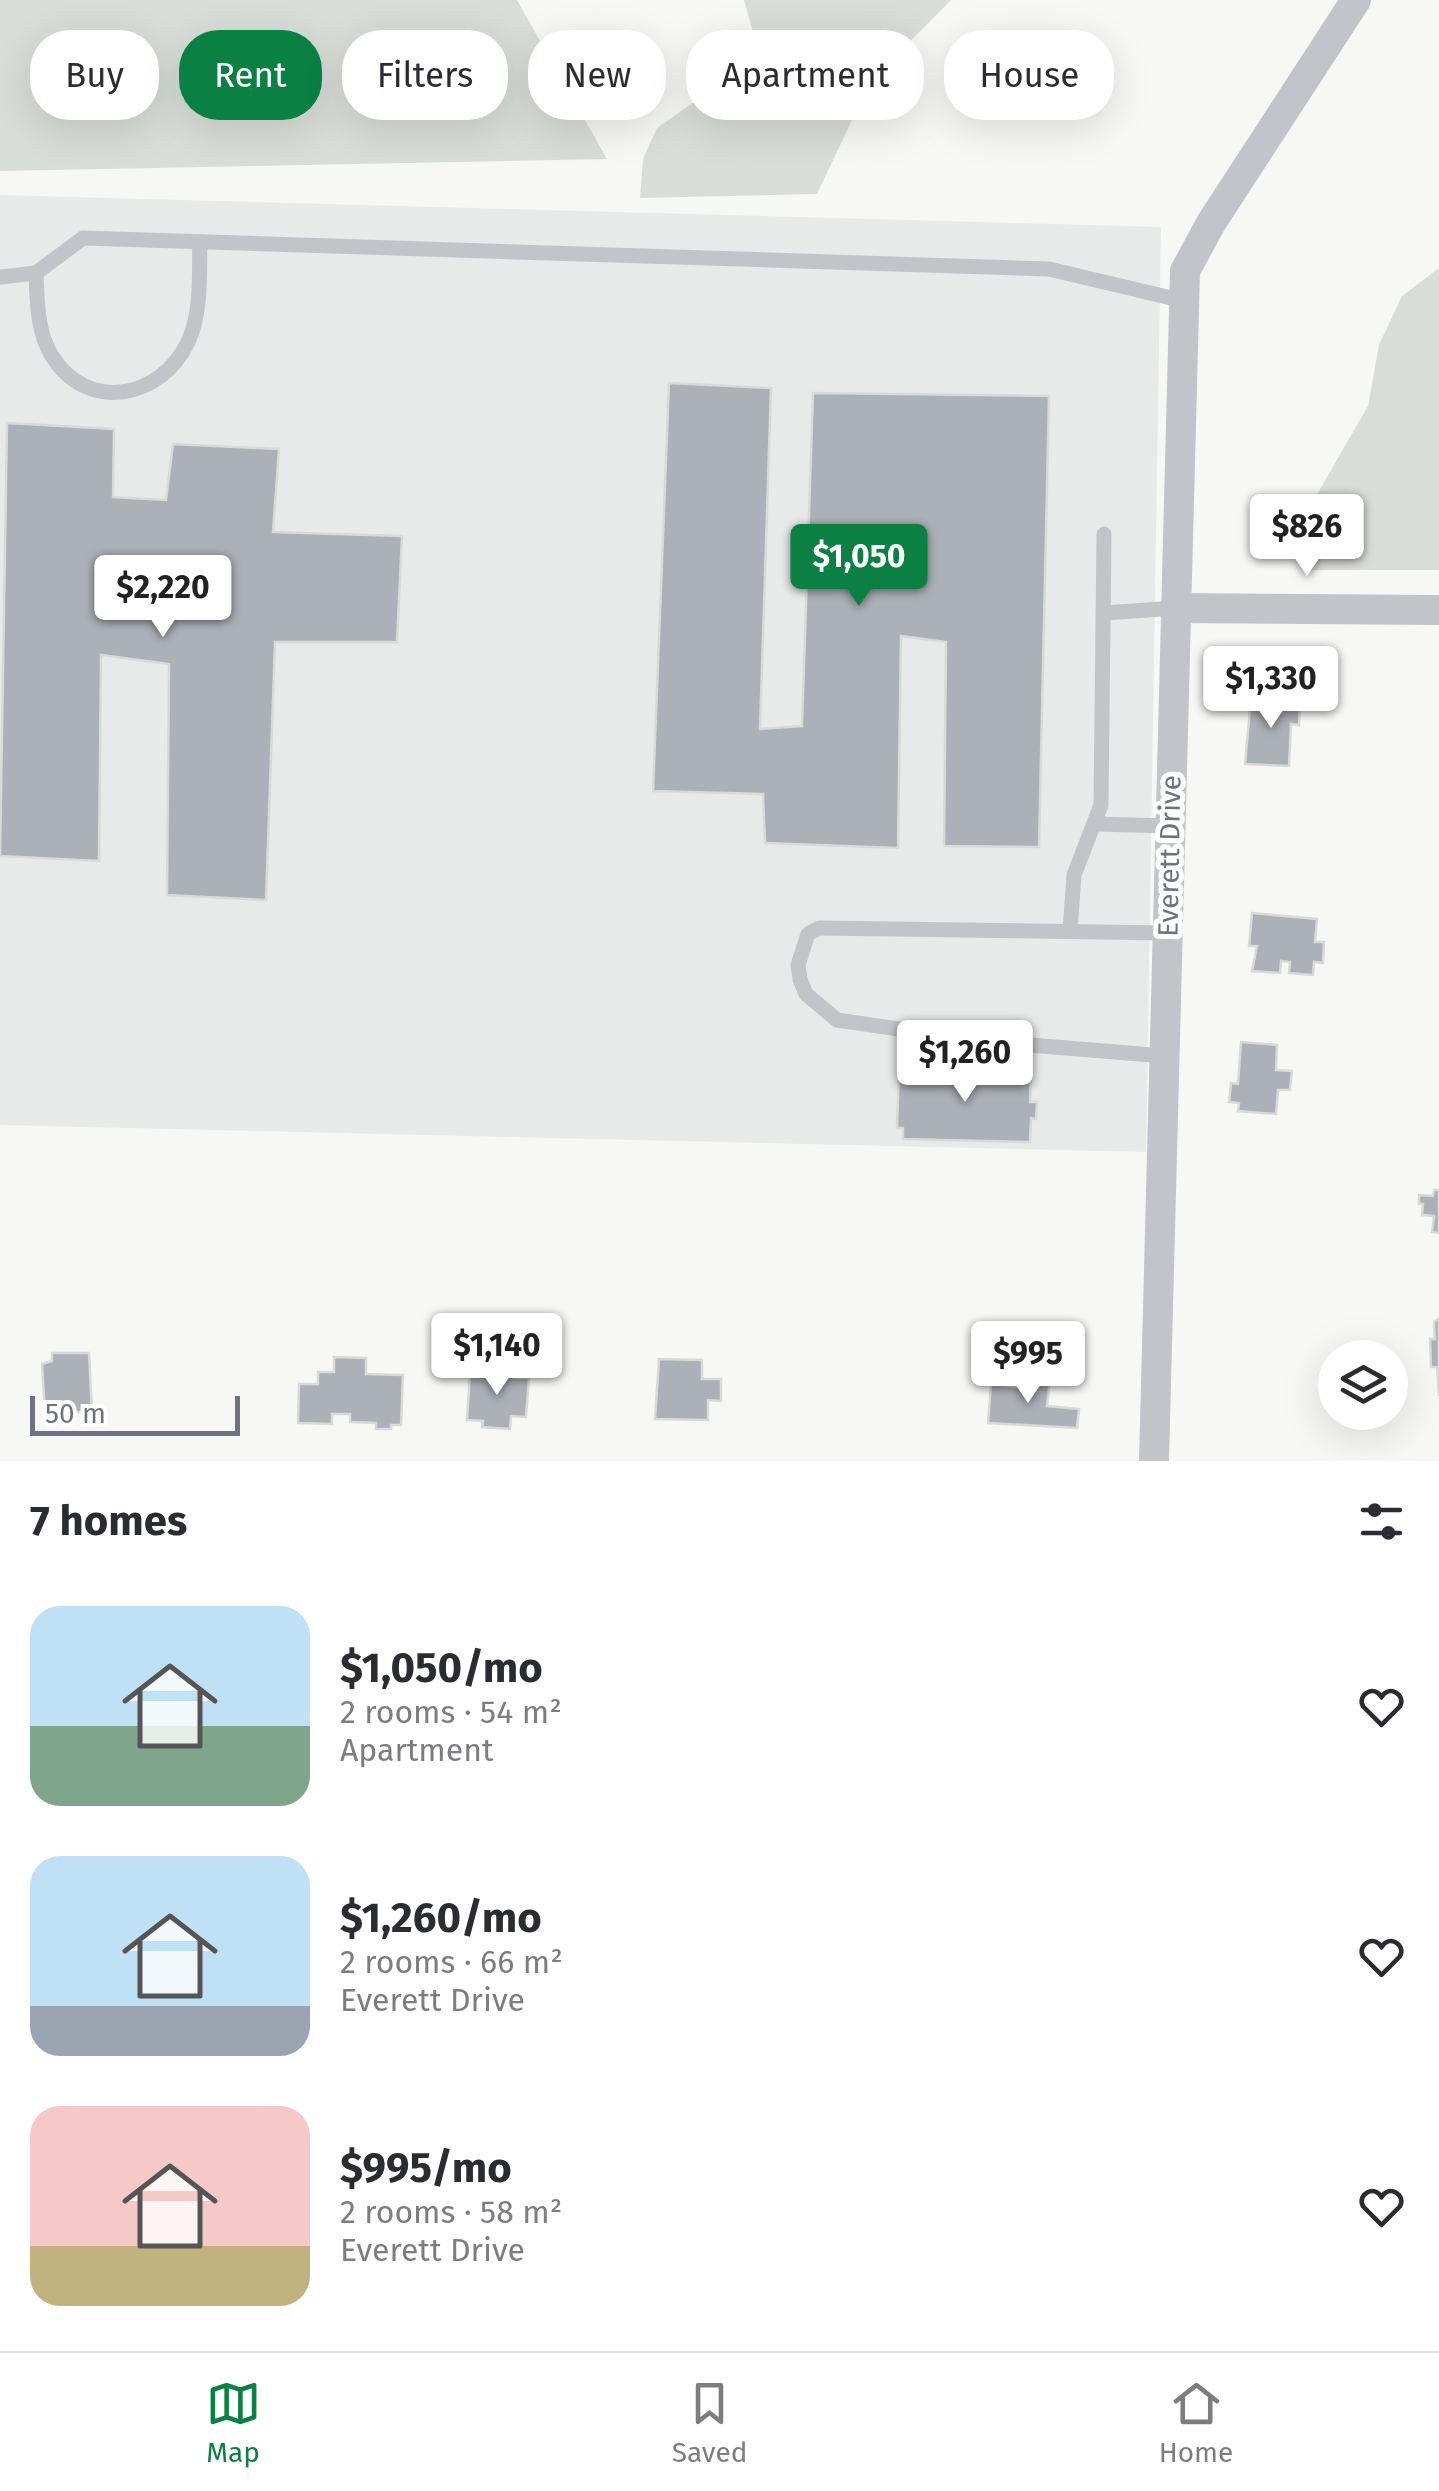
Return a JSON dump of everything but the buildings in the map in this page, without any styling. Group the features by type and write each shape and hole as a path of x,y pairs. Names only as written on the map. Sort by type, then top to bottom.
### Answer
{"street":[{"name":"Everett Drive","path":"1154,1461 1184,272 1211,223 1356,0"},
{"path":"1175,608 1439,610"}],"lane":[{"path":"0,277 36,273 83,238 1049,269 1184,301"},
{"path":"36,273 37,306 44,334 49,352 62,371 91,391 129,392 160,380 188,342 196,318 200,242"},
{"path":"1070,931 1074,875 1101,805 1104,534"},
{"path":"1105,613 1175,608"},
{"path":"1096,824 1170,826"},
{"path":"1164,1056 981,1041 837,1020 806,994 798,965 808,934 819,928 1167,933"}],"shaded area":[{"path":"0,0 517,0 534,30 528,30 528,120 585,120 607,159 0,171"},
{"path":"744,0 951,0 921,30 752,30"},
{"path":"686,108 686,120 852,120 817,194 640,198 643,159 657,128"},
{"path":"0,195 1161,227 1146,1152 0,1125"},
{"path":"1439,268 1439,570 1306,570 1301,522 1368,406 1379,345 1402,296"}]}
